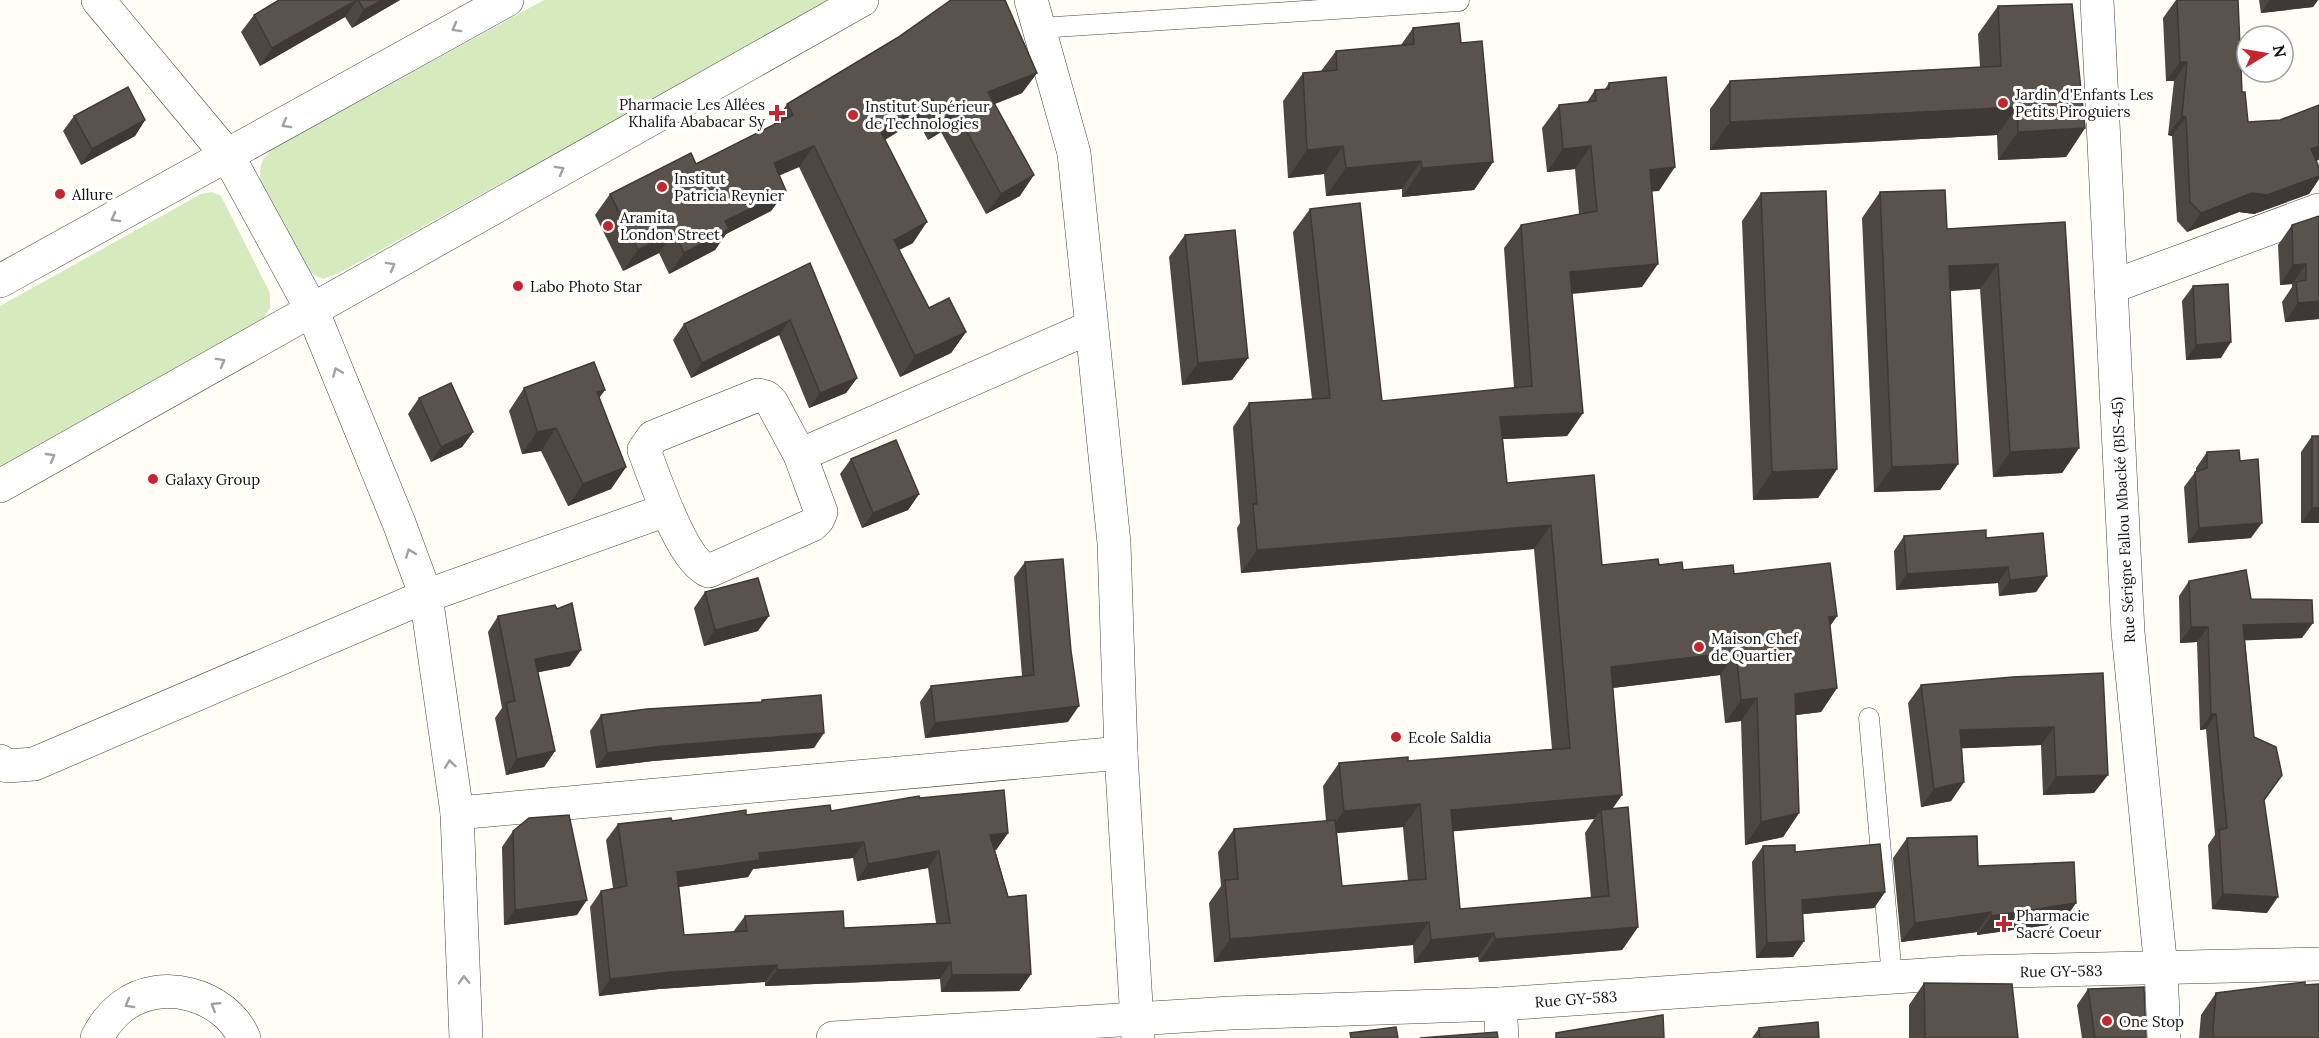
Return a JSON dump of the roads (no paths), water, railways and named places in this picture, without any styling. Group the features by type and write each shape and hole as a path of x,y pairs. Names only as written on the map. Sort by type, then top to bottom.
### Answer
{"street":[{"path":"98,0 228,156 312,310 399,523 426,596 457,813 466,1038"},
{"path":"0,281 507,0"},
{"path":"0,486 862,0"},
{"name":"Rue Sérigne Fallou Mbacké (BIS-45)","path":"2100,1 2128,632 2161,969 2164,1038"},
{"path":"1035,14 1074,153 1113,543 1121,753 1137,1028"},
{"path":"2111,287 2319,210"},
{"path":"800,455 1091,327"},
{"path":"758,395 766,397 772,403 800,455 821,512 812,525 709,570 697,565 666,510 644,450 653,437 758,395"},
{"path":"0,760 7,766 34,764 426,596 666,510"},
{"path":"457,813 1121,753"},
{"name":"Rue GY-583","path":"833,1038 1233,1026 1500,1004 1968,972 2319,964"},
{"path":"97,1038 105,1023 123,1005 148,994 174,991 199,996 222,1009 240,1029 244,1038"},
{"path":"1500,1004 1502,1038"}],"lane":[{"path":"1035,14 1459,1"},
{"path":"1869,718 1892,977"}],"place":[{"name":"Jardin d'Enfants Les Petits Piroguiers","path":"2003,103"},
{"name":"Pharmacie Les Allées Khalifa Ababacar Sy","path":"777,113"},
{"name":"Institut Supérieur de Technologies","path":"853,115"},
{"name":"Institut Patricia Reynier","path":"662,187"},
{"name":"Allure","path":"60,194"},
{"name":"Aramita London Street","path":"608,226"},
{"name":"Labo Photo Star","path":"518,286"},
{"name":"Galaxy Group","path":"153,479"},
{"name":"Maison Chef de Quartier","path":"1699,647"},
{"name":"Ecole Saldia","path":"1396,737"},
{"name":"Pharmacie Sacré Coeur","path":"2004,924"},
{"name":"One Stop","path":"2107,1021"}]}
